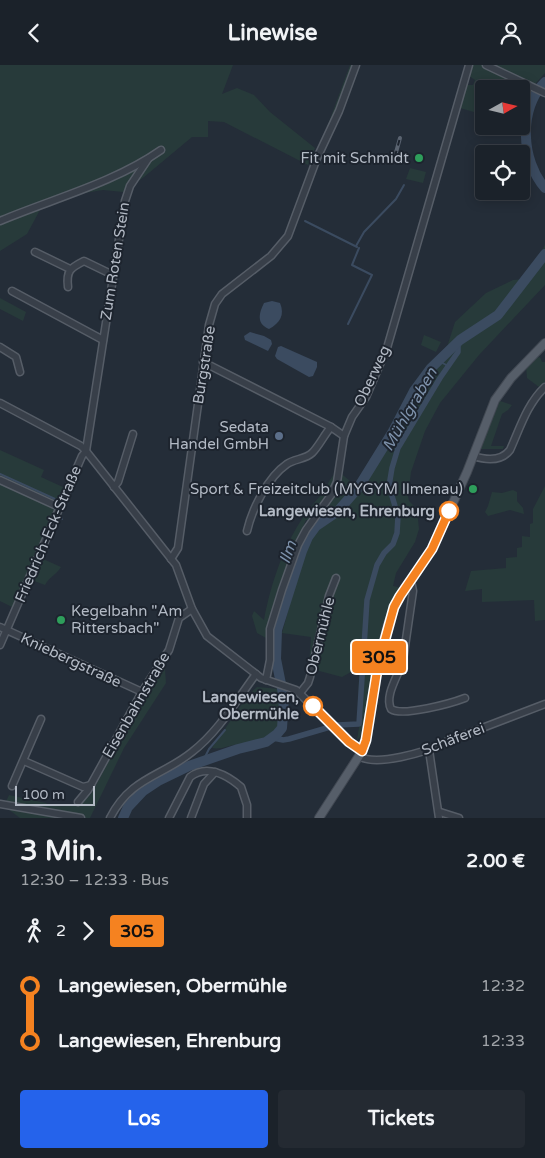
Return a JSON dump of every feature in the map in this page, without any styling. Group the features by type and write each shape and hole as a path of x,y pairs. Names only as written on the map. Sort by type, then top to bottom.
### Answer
{"main road":[{"path":"319,818 360,754 366,740 378,665 388,624 397,602 432,549 473,456 495,400 511,378 545,343"}],"street":[{"name":"Burgstraße","path":"171,559 178,548 209,325 218,299 271,256 288,236 317,158 339,111 356,65"},
{"name":"Oberweg","path":"266,680 270,660 270,629 282,590 298,545 306,530 331,495 337,481 344,436 352,417 366,397 387,347 469,65"},
{"path":"486,65 545,93"},
{"name":"Zum Roten Stein","path":"0,221 106,179 148,159 161,150"},
{"name":"Zum Roten Stein","path":"86,451 126,194 148,159"},
{"path":"35,252 70,269"},
{"path":"68,287 68,273 70,269 84,261 113,275"},
{"name":"Zum Roten Stein","path":"12,291 103,340"},
{"path":"0,347 16,357 20,372"},
{"path":"203,363 331,427 344,436"},
{"path":"473,456 487,459 506,455 526,411 545,387"},
{"name":"Obermühle","path":"0,403 81,446 178,569 192,609 207,636 256,674 266,680 290,687 300,693 360,754"},
{"path":"246,531 252,512 279,471 289,462 312,453 331,427"},
{"path":"114,487 118,482 133,433"},
{"name":"Friedrich-Eck-Straße","path":"0,645 3,629 82,456 86,451"},
{"path":"0,480 59,507"},
{"name":"Obermühle","path":"300,693 310,677 329,596 336,578"},
{"path":"410,581 413,585 413,591 402,661 400,671 389,695 389,705 391,709 399,713 446,704 465,698"},
{"name":"Eisenbahnstraße","path":"78,802 90,785 142,692 169,650 179,618 192,609"},
{"name":"Kniebergstraße","path":"3,629 142,692"},
{"path":"110,818 122,800 136,785 192,752 217,727 256,674"},
{"name":"Schäferei","path":"360,754 371,761 429,750 545,704"},
{"path":"12,786 41,719"},
{"path":"429,750 440,815 459,818"},
{"path":"24,761 83,787 90,785"},
{"path":"169,818 190,777 206,770 215,772 241,787 247,805 247,818"},
{"path":"191,818 204,784 215,772"},
{"path":"0,804 80,818"}],"shaded area":[{"path":"0,65 233,65 222,94 237,88 254,95 270,112 315,148 308,165 224,122 208,121 208,137 192,137 123,192 103,190 78,194 41,208 27,234 0,251"},
{"path":"350,65 354,65 322,141"},
{"path":"472,65 482,65 513,80 475,80 469,76"},
{"path":"491,65 545,65 545,73 534,85 530,83 530,80 523,80"},
{"path":"475,80 475,112 460,108 467,85 473,85"},
{"path":"410,168 426,172 423,183 406,179"},
{"path":"545,244 545,285 479,355 440,403 425,431 411,472 408,496 409,501 417,509 419,529 415,542 396,573 393,586 402,588 393,598 384,624 372,669 363,734 357,740 361,715 358,714 359,674 351,672 342,677 312,669 309,665 311,637 282,633 304,553 317,521 306,520 287,563 272,608 266,638 257,633 252,616 254,611 264,620 279,564 291,538 332,477 338,471 356,486 389,442 447,347 455,322 486,293 513,280 524,279 538,262"},
{"path":"0,298 26,312 23,321 0,309"},
{"path":"424,335 441,342 436,352 421,345"},
{"path":"540,357 542,362 545,362 545,382 539,387 527,378 526,366"},
{"path":"500,401 512,405 502,414 491,446 504,446 503,449 480,449"},
{"path":"0,450 44,470 41,477 65,488 33,558 14,608 0,601"},
{"path":"545,486 545,620 535,621 534,600 482,602 482,589 465,591 471,571 506,568 506,558 517,557 517,548 522,547 522,536 530,537 533,509"},
{"path":"513,490 517,492 517,501 523,508 524,514 510,510 488,516 485,512 492,492 502,493"},
{"path":"43,559 61,567 45,585 34,581"},
{"path":"163,667 165,669 166,683 124,748 90,818 20,818 4,806 9,795 46,803 49,806 74,805 84,801 93,791 145,693"},
{"path":"257,687 280,689 282,714 277,730 263,738 222,748 212,748 248,695"}],"water":[{"path":"272,301 280,303 282,315 279,321 269,329 260,321 260,314 264,303"},
{"path":"250,332 271,340 272,344 268,351 245,340 244,336"},
{"path":"281,346 317,362 313,376 309,377 277,359 275,356 278,347"}],"waterway":[{"name":"Ilm","path":"545,82 536,93 530,106 526,135 531,164 545,188"},
{"path":"356,246 364,232 396,199 404,185"},
{"path":"305,221 357,247"},
{"path":"348,324 372,275 352,265 359,248"},
{"name":"Ilm","path":"123,818 128,807 143,791 158,781 189,766 238,749 266,742 282,728 284,699 276,659 277,630 308,537 316,526 338,511 358,488 392,433 414,391 431,368 460,340 498,315 545,254"},
{"name":"Mühlgraben","path":"273,738 283,740 337,725 359,724 367,600 377,565 384,553 393,544 397,533 398,516 389,486 392,468 398,448 458,352 458,343"},
{"path":"439,361 448,366"},
{"path":"0,474 55,499"},
{"path":"203,761 209,749 225,730"}],"railway":[{"path":"395,156 400,138"}],"bus line":[{"name":"305","path":"313,706 349,742 362,751 366,740 378,665 394,607 432,549 449,511"}],"place":[{"name":"Fit mit Schmidt","path":"419,158"},
{"name":"Sedata Handel GmbH","path":"279,436"},
{"name":"Sport & Freizeitclub (MYGYM Ilmenau)","path":"473,489"},
{"name":"Langewiesen, Ehrenburg","path":"449,511"},
{"name":"Kegelbahn \"Am Rittersbach\"","path":"61,620"},
{"name":"Langewiesen, Obermühle","path":"313,706"}]}
